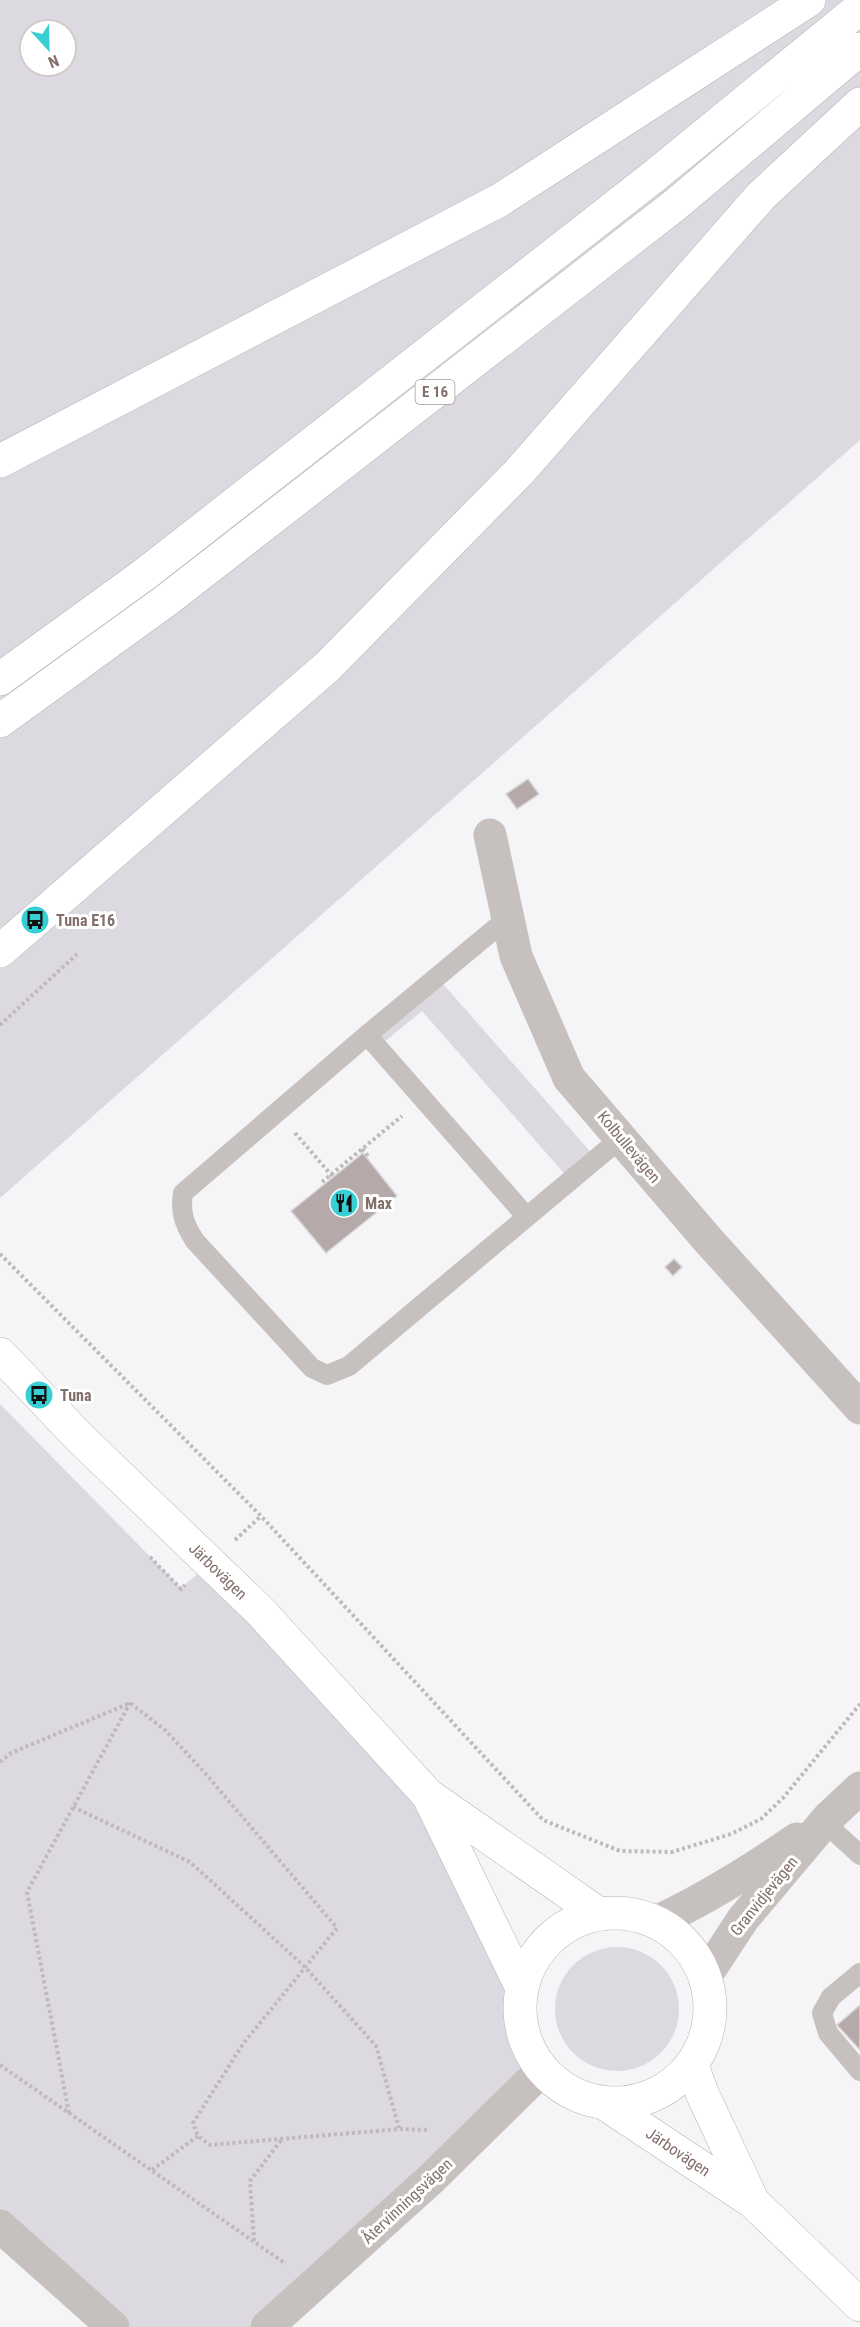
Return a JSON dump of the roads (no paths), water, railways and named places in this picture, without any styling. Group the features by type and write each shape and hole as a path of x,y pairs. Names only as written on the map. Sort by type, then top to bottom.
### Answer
{"main road":[{"path":"0,461 500,200 808,0"},
{"name":"E 16","path":"0,679 164,559 653,177 860,8"},
{"name":"E 16","path":"0,721 177,592 656,220 860,50"},
{"path":"0,951 327,667 519,472 761,196 860,104"},
{"name":"Järbovägen","path":"0,1354 80,1437 260,1611 428,1795 599,1914"},
{"name":"Järbovägen","path":"428,1795 522,1988"},
{"path":"599,1914 631,1914 656,1922 678,1936 705,1977 711,2006 706,2037 692,2065 668,2088 645,2098 625,2102 604,2103 576,2095 542,2070 525,2042 519,2015 522,1988 532,1964 551,1937 574,1921 599,1914"},
{"name":"Järbovägen","path":"692,2065 702,2093 753,2202"},
{"name":"Järbovägen","path":"604,2103 753,2202 860,2305"}],"street":[{"name":"Kolbullevägen","path":"490,835 516,956 569,1077 708,1240 860,1408"},
{"name":"Granvidjevägen","path":"705,1977 743,1919 826,1820 860,1788"},
{"name":"Granvidjevägen","path":"656,1922 735,1881 826,1820"},
{"name":"Återvinningsvägen","path":"267,2327 423,2187 542,2070"},
{"path":"0,2226 113,2327"}],"lane":[{"path":"508,918 366,1035 183,1193 181,1209 185,1225 195,1241 312,1368 327,1375 349,1366 621,1138"},
{"path":"366,1035 526,1216"},
{"path":"826,1820 860,1855"},
{"path":"860,1973 831,1997 822,2013 828,2033 860,2071"}],"place":[{"name":"Tuna E16","path":"35,920"},
{"name":"Max","path":"344,1203"},
{"name":"Tuna","path":"39,1395"}]}
